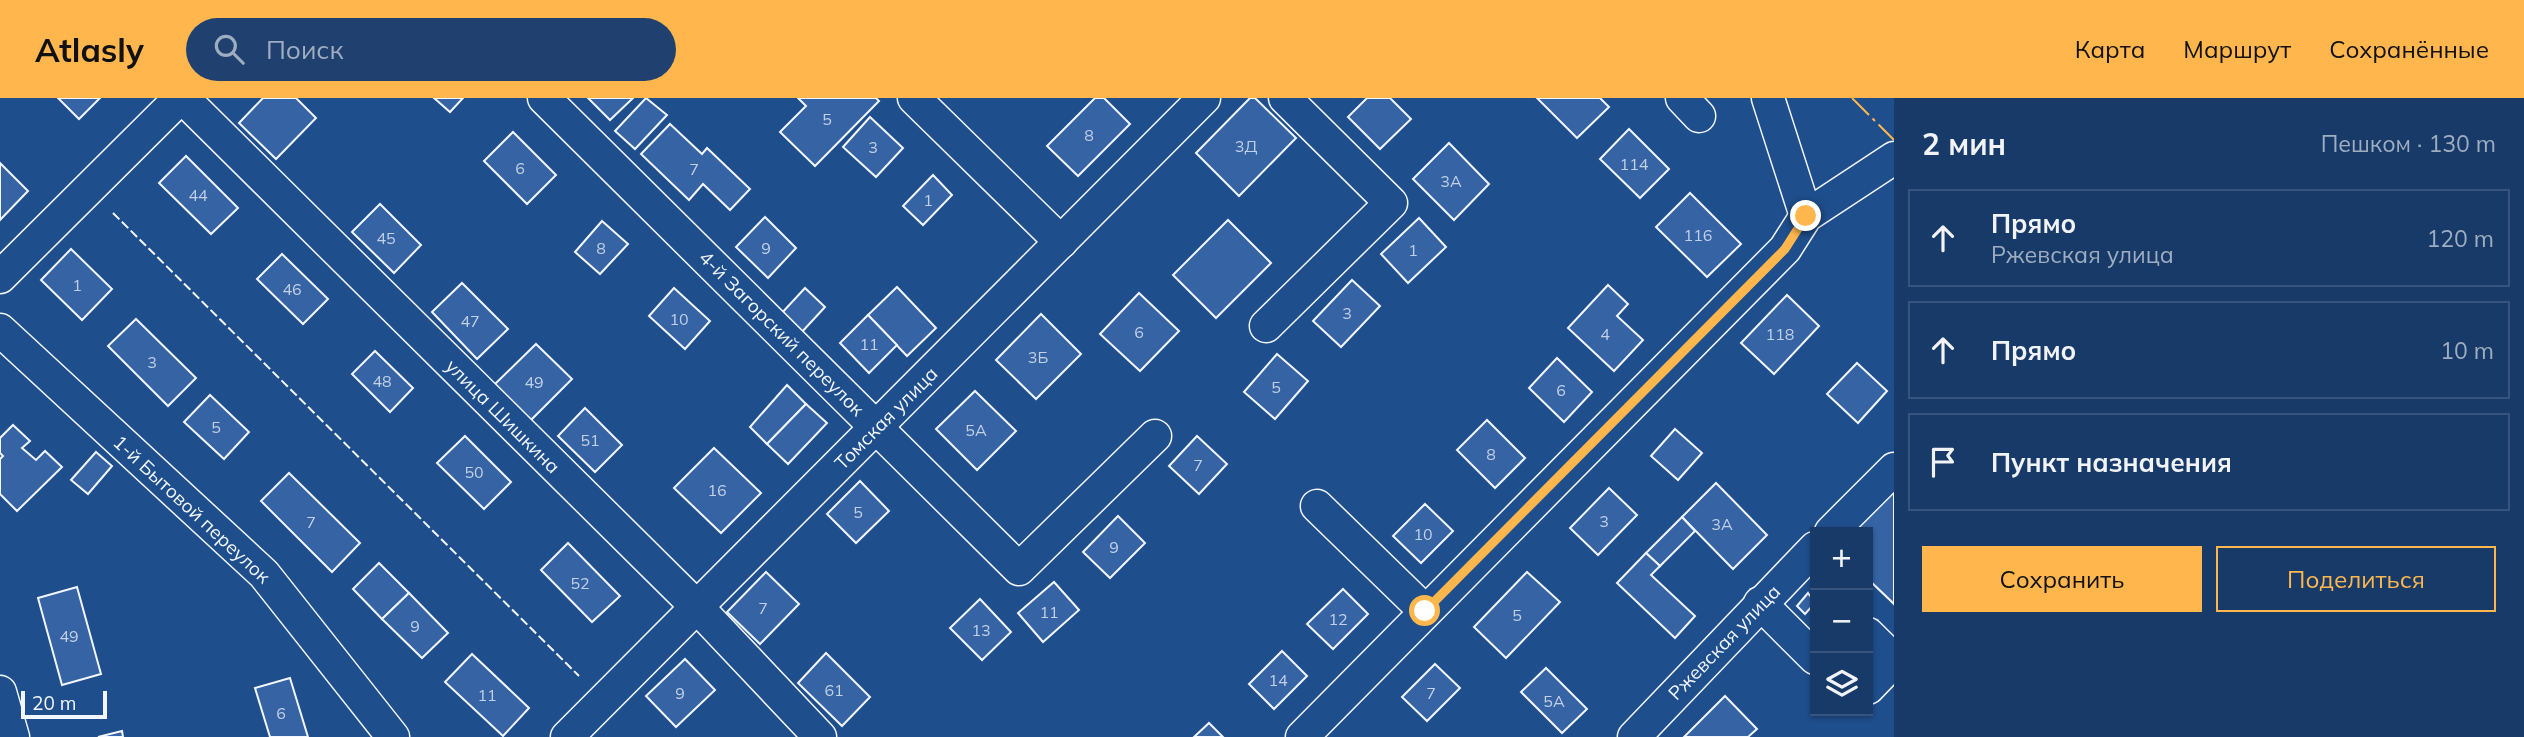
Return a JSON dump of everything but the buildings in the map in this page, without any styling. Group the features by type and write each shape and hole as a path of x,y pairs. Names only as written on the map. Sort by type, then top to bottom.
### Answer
{"street":[{"path":"0,277 182,98"},
{"name":"улица Шишкина","path":"182,98 698,608 820,737"},
{"name":"4-й Загорский переулок","path":"544,98 1019,569 1155,436"},
{"path":"914,98 1061,242"},
{"name":"Томская улица","path":"568,737 1204,98"},
{"path":"1266,326 1391,204 1285,98"},
{"path":"1768,98 1806,216"},
{"path":"1302,737 1785,249 1806,216 1894,158"},
{"name":"1-й Бытовой переулок","path":"0,330 264,574 390,736"},
{"path":"1836,527 1894,469"},
{"path":"1317,506 1425,611"},
{"name":"Ржевская улица","path":"1634,737 1760,603 1810,565"},
{"path":"1760,603 1810,653"},
{"path":"1873,639 1894,661 1873,683"},
{"path":"0,692 13,737"}],"fence":[{"path":"113,213 579,676"}],"power":[{"path":"1852,98 1894,140"}],"route":[{"path":"1425,611 1785,249 1806,216"}]}
